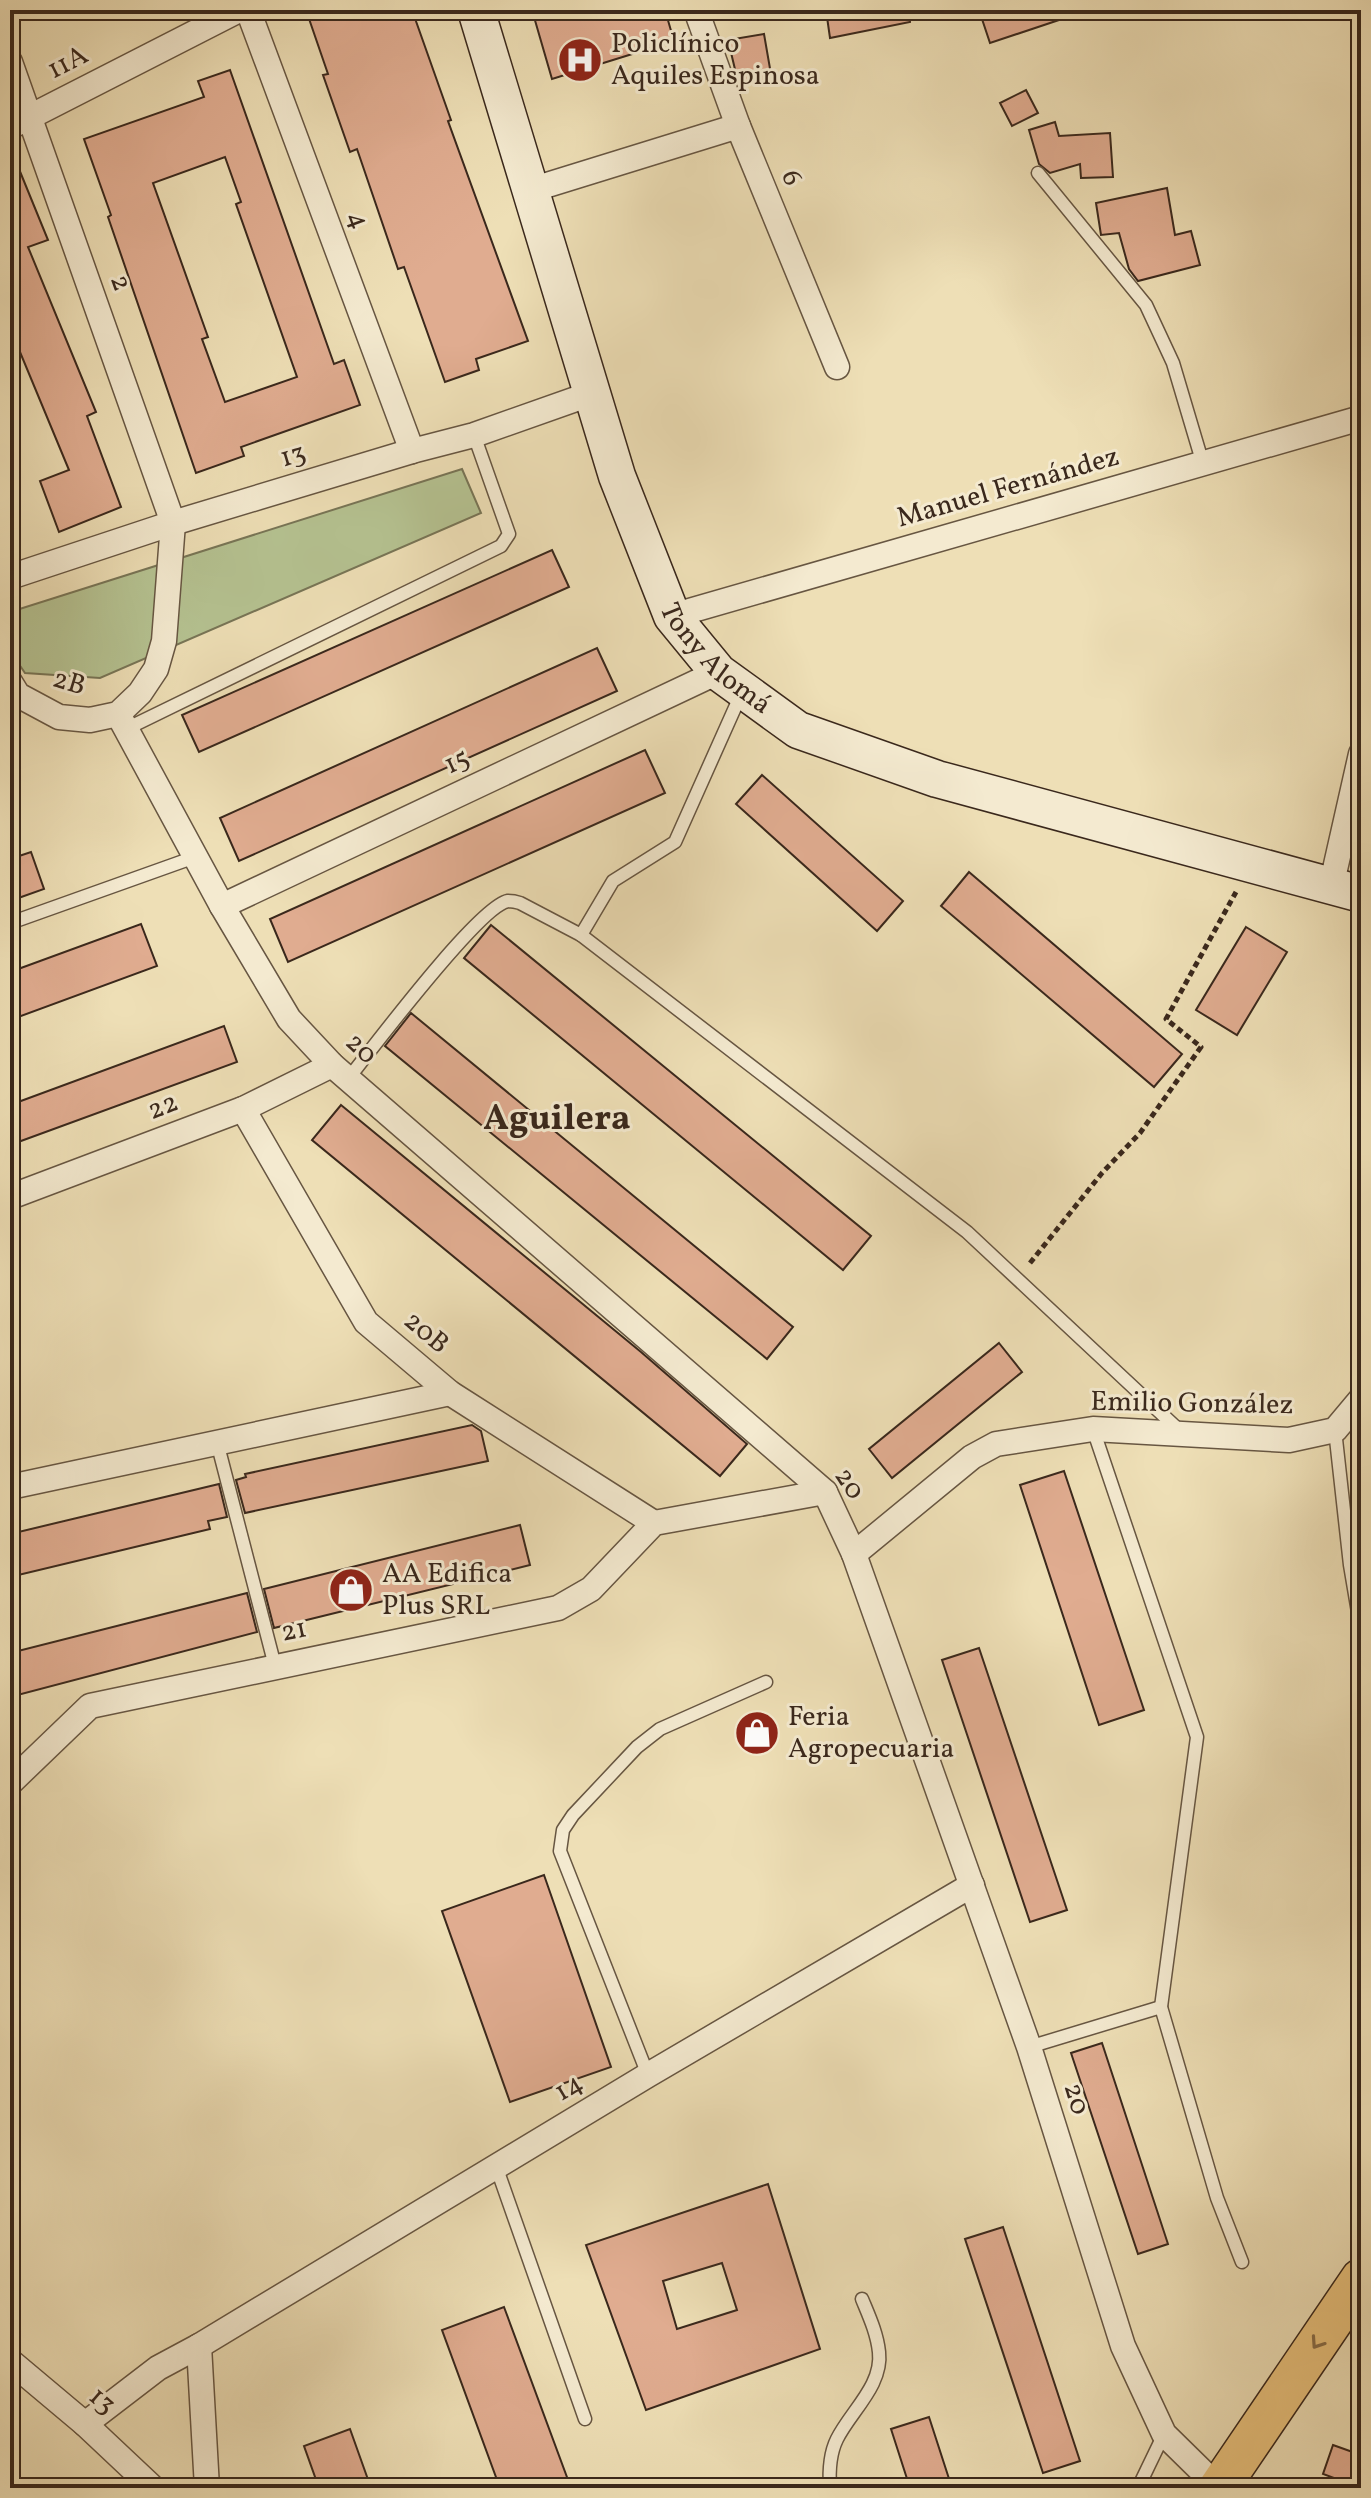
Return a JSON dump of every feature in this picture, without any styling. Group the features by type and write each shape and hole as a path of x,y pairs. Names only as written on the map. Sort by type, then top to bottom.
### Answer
{"main road":[{"path":"1219,2488 1361,2279"}],"street":[{"name":"11A","path":"20,122 239,10"},
{"name":"4","path":"248,10 412,451"},
{"name":"Tony Alomá","path":"476,10 617,476 672,616 730,682 798,730 937,779 1346,890"},
{"name":"6","path":"696,10 738,126 837,367"},
{"name":"2","path":"10,62 20,122 173,523"},
{"path":"531,190 738,126"},
{"name":"13","path":"10,577 173,523 474,435 593,393"},
{"name":"Manuel Fernández","path":"672,616 1361,418"},
{"path":"122,721 156,669 164,641 173,523"},
{"name":"15","path":"222,906 730,682"},
{"name":"2B","path":"13,692 59,717 122,721"},
{"name":"20","path":"122,721 222,906 289,1019 340,1072 825,1492 854,1554 1029,2047 1123,2346 1164,2434 1219,2488"},
{"path":"1346,890 1361,754"},
{"name":"22","path":"10,1197 340,1072"},
{"name":"20B","path":"243,1109 366,1322 450,1393 654,1523"},
{"path":"10,1487 450,1393"},
{"path":"1335,1430 1361,1399"},
{"name":"Emilio González","path":"854,1554 972,1457 996,1444 1093,1429 1289,1440 1335,1430"},
{"path":"654,1523 825,1492"},
{"name":"21","path":"14,1772 90,1706 558,1608 591,1589 654,1523"},
{"name":"14","path":"85,2424 158,2368 972,1885"},
{"path":"199,2346 207,2488"},
{"name":"13","path":"11,2364 85,2424 153,2488"}],"lane":[{"path":"1038,173 1146,305 1173,363 1203,464"},
{"path":"122,721 501,546 509,534 474,435"},
{"path":"581,935 613,881 675,842 730,682"},
{"path":"10,923 195,857"},
{"path":"340,1072 468,932 499,905 509,901 520,903 581,935 967,1232 1183,1434"},
{"path":"1093,1429 1197,1737 1161,2007 1217,2198 1242,2262"},
{"path":"1335,1430 1350,1565 1361,1630"},
{"path":"217,1442 275,1666"},
{"path":"648,2075 560,1851 563,1830 573,1815 637,1747 660,1729 766,1682"},
{"path":"1029,2047 1161,2007"},
{"path":"496,2166 585,2419"},
{"path":"830,2488 829,2475 835,2443 878,2370 880,2353 875,2330 862,2299"},
{"path":"1138,2488 1164,2434"}],"path":[{"path":"1017,1280 1102,1173 1140,1133 1201,1047 1166,1019 1251,865"}],"green space":[{"path":"462,469 481,513 100,678 25,673 10,651 10,612"}],"building":[{"path":"306,10 412,10 451,120 448,121 528,341 476,359 479,370 445,382 404,267 398,269 357,149 350,152 323,75 328,74"},
{"name":"Policlínico Aquiles Espinosa","path":"532,10 665,10 674,41 552,79"},
{"path":"826,10 909,10 910,22 830,38"},
{"path":"979,10 1074,10 1074,15 990,43"},
{"path":"764,34 772,80 739,86 728,40"},
{"path":"230,70 334,364 344,360 360,405 241,447 244,456 196,473 84,139 204,97 198,81","holes":["225,157 241,202 236,204 297,377 225,402 202,339 208,337 153,183"]},
{"path":"1026,90 1038,113 1012,126 1000,103"},
{"path":"1055,122 1059,136 1110,133 1113,177 1081,178 1080,164 1050,173 1039,164 1029,130"},
{"path":"10,147 48,240 28,247 96,412 87,416 121,507 59,532 40,481 69,470 10,328"},
{"path":"1167,188 1175,235 1191,231 1200,265 1138,281 1129,269 1119,233 1101,235 1096,203"},
{"path":"552,550 569,587 199,752 182,715"},
{"path":"597,648 617,691 239,861 220,818"},
{"path":"645,750 665,793 288,962 270,919"},
{"path":"762,775 903,901 877,931 736,804"},
{"path":"31,852 44,889 10,901 10,859"},
{"path":"969,872 1182,1054 1154,1087 941,906"},
{"path":"141,924 157,966 10,1020 10,972"},
{"path":"491,925 871,1236 843,1270 464,958"},
{"path":"1246,927 1287,952 1237,1035 1196,1010"},
{"path":"411,1013 793,1327 767,1359 385,1046"},
{"path":"224,1026 237,1062 10,1145 10,1105"},
{"path":"341,1105 641,1352 747,1444 720,1476 312,1140"},
{"path":"999,1343 1022,1372 892,1478 869,1449"},
{"path":"472,1425 481,1431 488,1461 245,1513 236,1480 246,1477 245,1474"},
{"path":"1064,1471 1144,1710 1099,1725 1020,1485"},
{"path":"219,1484 227,1517 208,1521 210,1529 10,1577 10,1534"},
{"path":"520,1525 530,1565 274,1628 264,1589"},
{"path":"247,1593 257,1632 10,1697 10,1653"},
{"path":"979,1648 1067,1910 1030,1922 942,1660"},
{"path":"544,1875 611,2067 510,2102 442,1911"},
{"path":"1102,2043 1168,2244 1138,2254 1071,2053"},
{"path":"768,2184 820,2349 646,2410 586,2245","holes":["722,2263 737,2310 677,2329 663,2281"]},
{"path":"1003,2227 1080,2461 1043,2473 965,2239"},
{"path":"504,2307 571,2488 500,2488 442,2330"},
{"path":"929,2417 952,2488 910,2488 891,2429"},
{"path":"350,2429 371,2488 319,2488 304,2446"},
{"path":"1333,2445 1361,2455 1361,2488 1323,2474"}],"place":[{"name":"Policlínico Aquiles Espinosa","path":"580,60"},
{"name":"AA Edifica Plus SRL","path":"351,1590"},
{"name":"Feria Agropecuaria","path":"757,1733"}],"district":[{"name":"Aguilera","path":"557,1120"}]}
